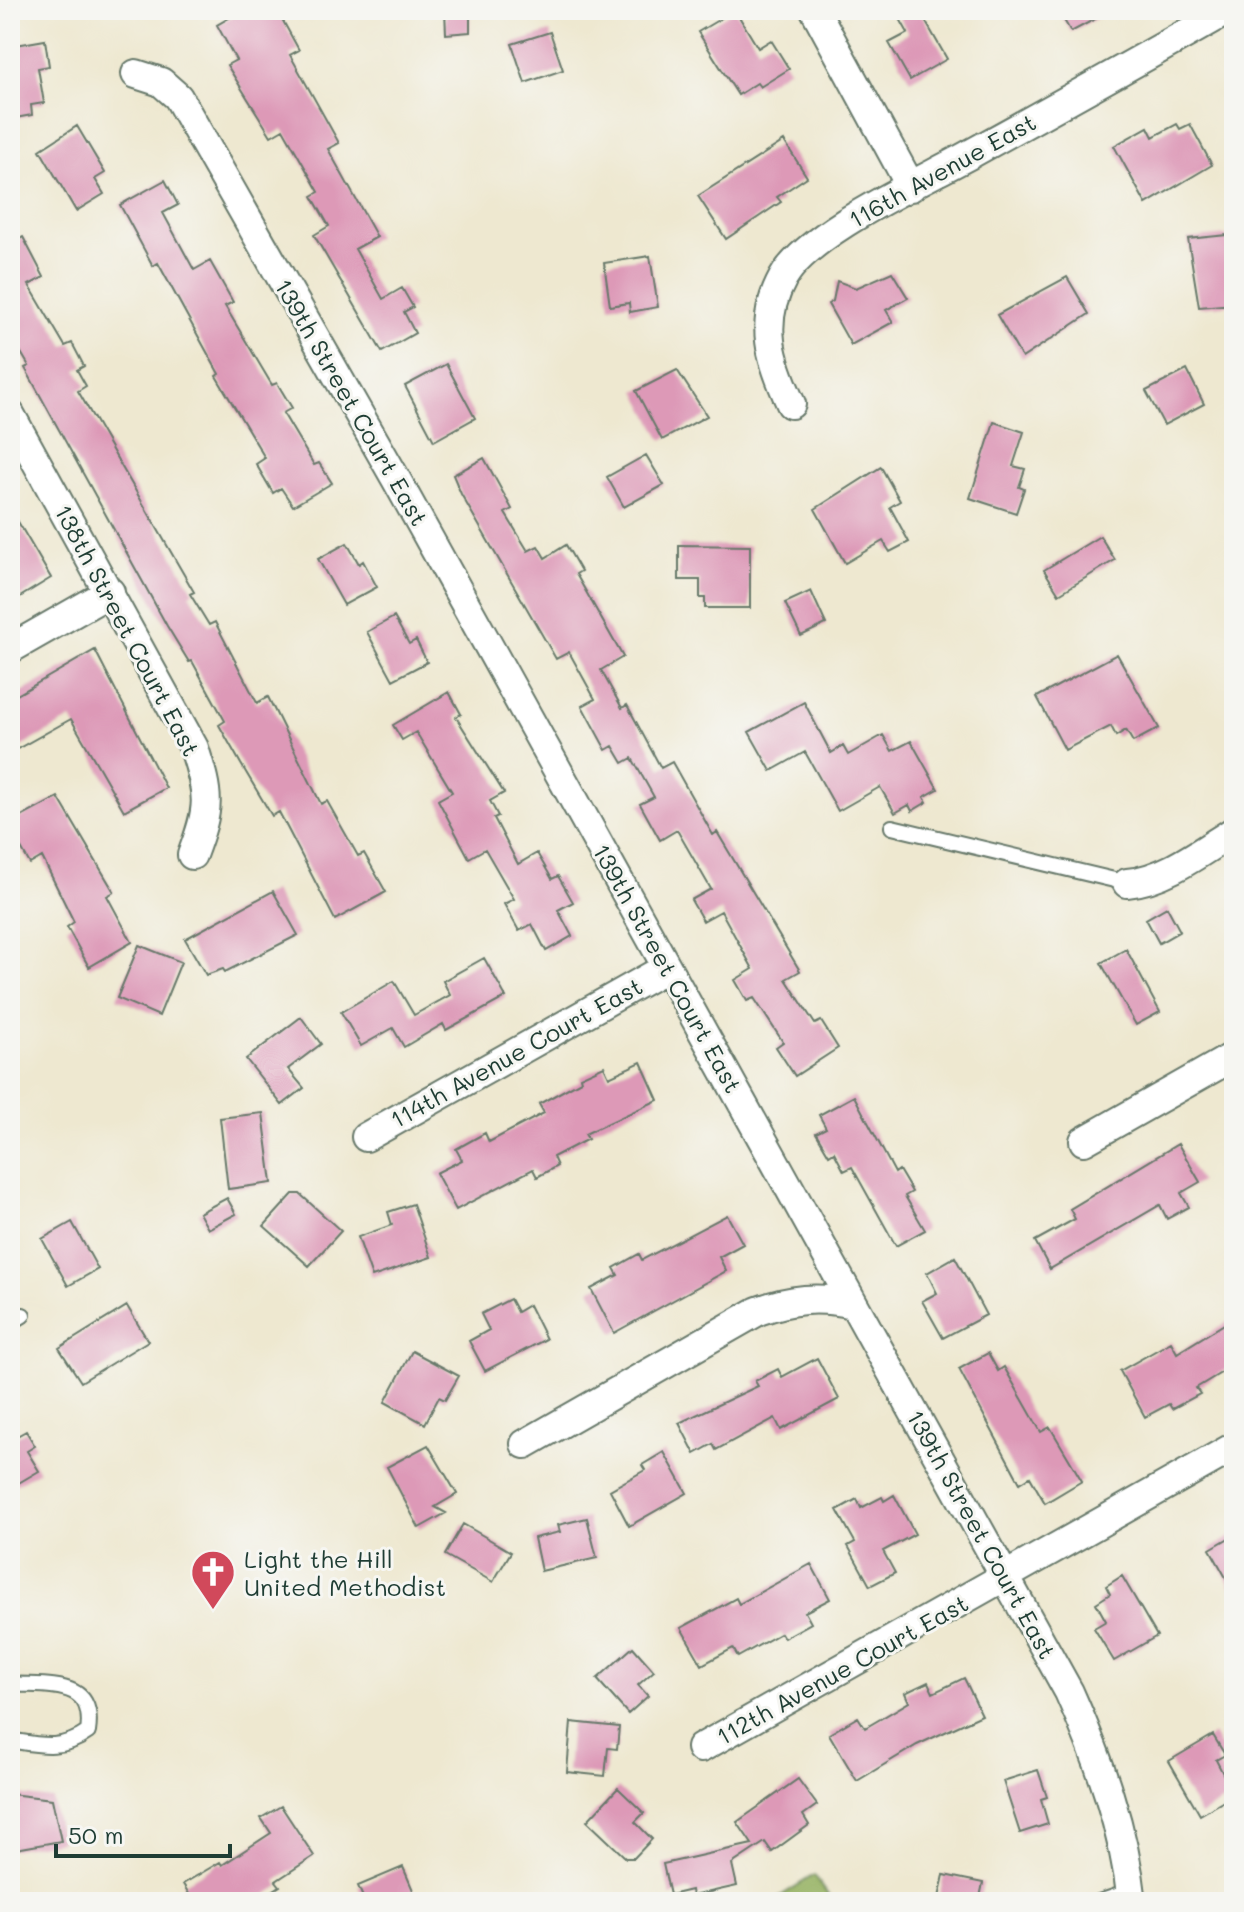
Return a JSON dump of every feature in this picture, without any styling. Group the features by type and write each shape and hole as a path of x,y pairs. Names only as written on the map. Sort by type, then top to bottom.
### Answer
{"street":[{"path":"815,10 911,187"},
{"name":"116th Avenue East","path":"791,404 772,362 767,327 783,277 799,255 911,187 1228,10"},
{"name":"139th Street Court East","path":"136,74 161,82 178,97 396,479 1069,1692 1096,1751 1123,1843 1131,1896"},
{"name":"138th Street Court East","path":"10,414 179,715 207,787 207,817 192,855"},
{"path":"10,649 110,592"},
{"path":"1127,883 1141,882 1182,863 1234,831"},
{"name":"114th Avenue Court East","path":"366,1137 666,968"},
{"path":"1084,1141 1234,1056"},
{"path":"525,1444 758,1311 798,1300 828,1298 853,1304"},
{"name":"112th Avenue Court East","path":"701,1748 1234,1447"}],"lane":[{"path":"892,827 1127,883"},
{"path":"10,1684 71,1689 85,1698 91,1711 88,1732 72,1744 55,1747 10,1740"},
{"path":"1099,1902 1131,1896"}],"green space":[{"path":"814,1875 833,1902 771,1902"}],"building":[{"path":"243,10 277,10 299,50 290,55 339,143 328,149 377,237 355,249 383,299 402,288 413,307 404,312 415,333 382,352 314,235 329,226 312,196 319,192 283,129 271,136 227,65 236,60 217,25"},
{"path":"445,10 470,10 470,32 446,34"},
{"path":"735,10 758,48 771,40 789,69 760,87 757,83 738,95 698,32"},
{"path":"895,10 919,10 947,59 910,80 889,43 908,33"},
{"path":"1058,10 1112,10 1071,32"},
{"path":"550,32 563,70 525,83 512,44"},
{"path":"45,40 49,66 38,68 44,103 31,105 32,115 10,119 10,46"},
{"path":"1177,124 1180,129 1190,124 1212,165 1146,204 1114,146 1148,127 1153,137"},
{"path":"77,126 105,173 95,179 104,194 76,211 40,150"},
{"path":"784,141 807,177 777,197 781,202 726,239 698,196"},
{"path":"165,180 178,205 163,213 194,270 210,261 233,302 225,306 272,385 277,383 292,408 283,413 314,465 319,463 332,483 293,506 281,488 273,493 256,464 265,458 216,376 219,374 158,263 153,266 120,205"},
{"path":"1227,235 1228,244 1234,244 1234,304 1199,307 1188,239"},
{"path":"23,237 44,277 29,285 65,346 72,343 84,366 77,370 86,386 78,391 194,592 190,594 209,625 215,622 257,703 268,697 321,804 327,801 358,856 364,853 386,892 335,920 279,812 272,816 219,725 225,721 192,661 189,662 167,626 25,368 29,366 10,334 10,244"},
{"path":"650,256 658,307 630,312 629,303 610,306 604,263"},
{"path":"892,272 908,298 886,310 893,322 851,345 828,304 833,301 837,281 856,288"},
{"path":"1067,277 1089,314 1022,358 997,315"},
{"path":"446,364 475,418 434,441 405,386"},
{"path":"677,370 707,416 662,440 636,391"},
{"path":"1187,370 1204,404 1164,425 1146,391"},
{"path":"994,422 1024,432 1013,466 1025,469 1019,487 1024,489 1016,513 970,498"},
{"path":"646,455 664,485 624,507 607,477"},
{"path":"484,458 512,509 505,513 528,551 538,546 545,558 566,545 581,571 576,574 623,657 601,670 622,708 627,705 661,768 672,762 713,835 717,832 800,971 786,979 815,1024 821,1021 838,1048 795,1076 776,1047 783,1042 754,998 747,1001 735,980 753,969 721,911 703,921 691,900 711,889 677,830 660,840 640,804 654,797 632,758 623,763 613,746 606,750 582,706 595,699 569,652 556,659 461,494 453,475"},
{"path":"881,467 900,501 890,507 909,542 890,552 883,541 845,563 815,509"},
{"path":"10,508 51,578 10,603"},
{"path":"1100,536 1115,560 1059,594 1044,570"},
{"path":"347,543 359,564 363,561 377,587 344,605 318,559"},
{"path":"679,545 750,546 750,608 705,608 705,598 700,598 700,580 679,580"},
{"path":"811,591 826,624 801,636 785,603"},
{"path":"394,617 409,644 416,640 427,662 393,680 367,632"},
{"path":"95,650 166,788 124,811 71,719 10,753 10,699"},
{"path":"1117,654 1159,728 1133,742 1126,730 1116,736 1111,726 1065,750 1037,697"},
{"path":"449,692 461,714 456,717 504,793 490,801 498,816 494,818 518,864 537,853 552,879 558,876 573,902 558,910 572,936 546,951 532,924 519,931 504,904 514,899 485,849 469,858 438,800 452,792 416,732 402,740 393,725"},
{"path":"804,702 831,753 843,746 848,755 883,735 892,751 911,741 938,789 924,797 927,802 912,811 909,805 895,813 880,787 838,811 805,752 771,771 749,732"},
{"path":"58,797 114,892 107,896 132,942 89,967 67,927 74,922 42,857 30,864 10,829 10,823"},
{"path":"273,891 298,935 225,972 223,969 206,975 185,939"},
{"path":"1167,907 1180,931 1159,943 1146,919"},
{"path":"139,945 181,962 159,1016 117,998"},
{"path":"1126,949 1160,1012 1136,1025 1101,963"},
{"path":"484,958 506,997 446,1030 443,1024 404,1047 393,1028 361,1046 341,1012 394,981 414,1015 450,995 443,981"},
{"path":"301,1017 321,1044 288,1069 304,1088 282,1105 246,1059"},
{"path":"641,1062 658,1100 585,1134 588,1139 553,1157 557,1166 537,1177 533,1169 456,1210 436,1173 462,1160 456,1149 485,1133 489,1142 544,1113 539,1104 581,1081 580,1077 604,1066 609,1077"},
{"path":"854,1096 895,1173 899,1170 912,1192 905,1196 925,1230 896,1246 852,1167 844,1171 834,1152 829,1155 816,1133 826,1128 819,1115"},
{"path":"263,1113 272,1183 228,1189 220,1118"},
{"path":"1178,1144 1200,1182 1181,1193 1189,1207 1167,1219 1160,1205 1050,1269 1035,1241 1075,1219 1070,1209"},
{"path":"293,1194 300,1194 341,1231 309,1266 264,1226"},
{"path":"227,1198 236,1214 208,1229 199,1213"},
{"path":"413,1204 431,1257 372,1277 358,1237 392,1225 388,1212"},
{"path":"727,1215 743,1244 719,1257 726,1271 614,1333 591,1289 618,1275 614,1268 639,1254 642,1260"},
{"path":"72,1222 98,1269 68,1286 42,1239"},
{"path":"955,1257 986,1315 943,1338 922,1301 937,1293 927,1273"},
{"path":"510,1299 517,1312 529,1305 546,1339 485,1371 469,1341 489,1330 481,1314"},
{"path":"127,1306 148,1341 81,1382 59,1348"},
{"path":"1234,1318 1234,1365 1196,1388 1200,1394 1172,1409 1169,1404 1145,1417 1120,1371 1171,1342 1177,1353"},
{"path":"412,1351 459,1376 445,1400 439,1397 425,1424 385,1402"},
{"path":"988,1353 998,1371 1004,1367 1041,1432 1050,1427 1082,1481 1045,1503 1030,1477 1020,1483 959,1369"},
{"path":"817,1358 839,1399 781,1430 775,1418 716,1450 713,1444 695,1454 679,1423 758,1386 755,1381 778,1369 782,1377"},
{"path":"10,1425 17,1436 26,1431 35,1446 27,1451 39,1471 10,1488"},
{"path":"428,1445 457,1494 435,1507 446,1513 419,1528 387,1467"},
{"path":"664,1452 687,1493 629,1526 610,1490 645,1470 642,1465"},
{"path":"894,1495 915,1534 883,1551 895,1573 870,1586 848,1546 855,1542 837,1510 857,1499 861,1508 882,1497 884,1501"},
{"path":"587,1518 597,1558 541,1571 534,1538 560,1532 558,1525"},
{"path":"463,1524 511,1552 493,1582 445,1555"},
{"path":"1234,1535 1234,1592 1210,1549"},
{"path":"811,1564 830,1599 805,1612 811,1623 784,1638 781,1633 738,1657 733,1648 702,1665 681,1628 736,1598 739,1604"},
{"path":"1122,1576 1157,1636 1114,1661 1094,1628 1106,1621 1096,1603 1110,1594 1106,1586"},
{"path":"633,1647 654,1671 638,1685 648,1696 628,1714 597,1679"},
{"path":"964,1678 982,1715 917,1745 857,1781 829,1734 858,1717 865,1728 909,1702 905,1693 928,1682 933,1693"},
{"path":"571,1722 619,1727 617,1749 608,1748 605,1776 567,1772"},
{"path":"1213,1735 1225,1755 1216,1760 1234,1795 1200,1815 1169,1761"},
{"path":"1038,1770 1047,1797 1041,1799 1048,1824 1020,1833 1003,1781"},
{"path":"798,1779 817,1805 803,1815 809,1825 772,1852 765,1842 732,1864 737,1886 692,1896 691,1890 670,1895 663,1864 752,1844 737,1822"},
{"path":"618,1788 644,1813 635,1822 652,1839 634,1858 626,1858 587,1821"},
{"path":"10,1794 52,1799 61,1841 10,1850"},
{"path":"281,1806 314,1856 276,1881 280,1886 255,1902 194,1902 183,1884 220,1862 222,1865 271,1833 261,1818"},
{"path":"403,1867 418,1902 365,1902 358,1886"},
{"path":"944,1875 983,1883 979,1902 938,1902"}],"place":[{"name":"Light the Hill United Methodist","path":"213,1611"}]}
